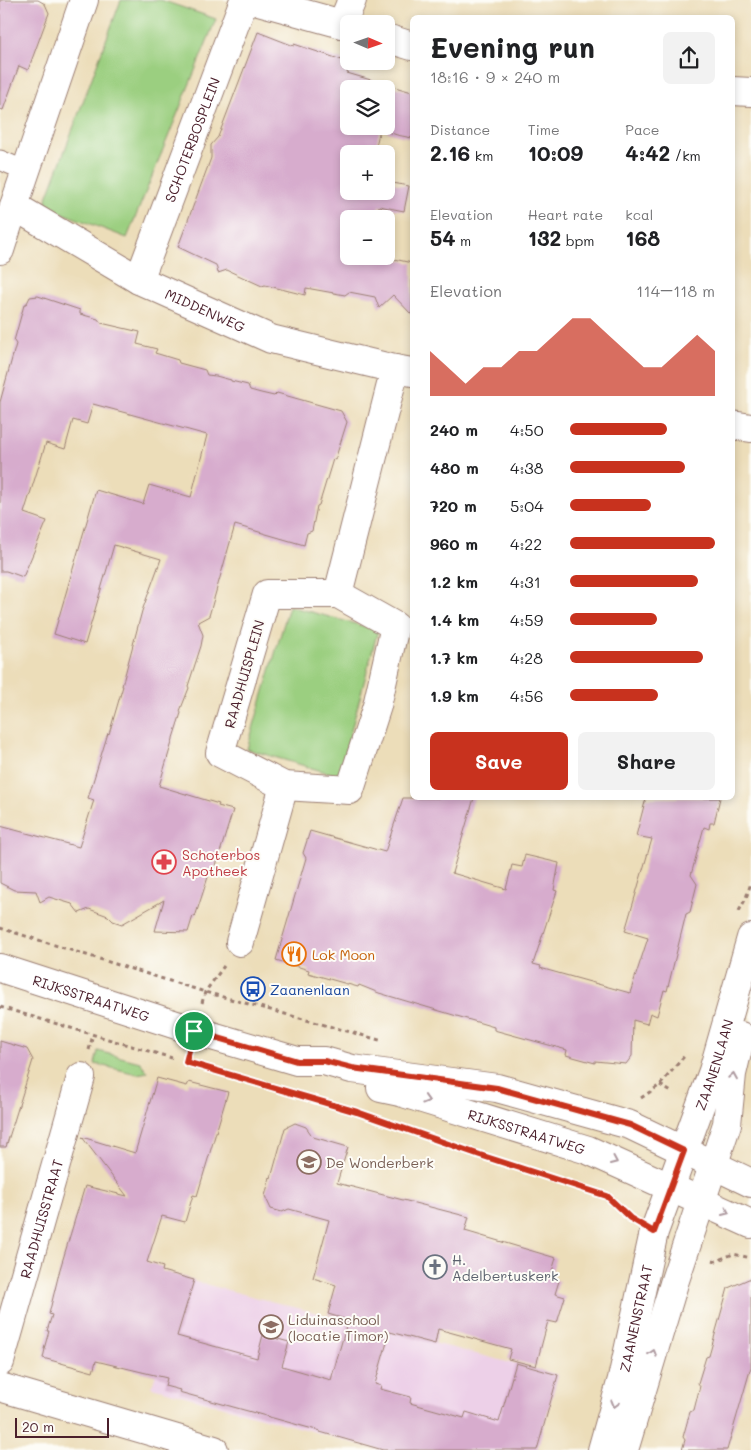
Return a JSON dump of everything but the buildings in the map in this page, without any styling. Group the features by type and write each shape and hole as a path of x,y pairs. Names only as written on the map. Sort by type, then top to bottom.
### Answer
{"street":[{"path":"0,250 84,0"},
{"name":"SCHOTERBOSPLEIN","path":"139,280 244,0"},
{"path":"255,0 340,16"},
{"path":"395,41 410,45"},
{"path":"735,91 751,92"},
{"name":"MIDDENWEG","path":"14,206 139,280 271,339 404,371"},
{"path":"338,594 404,371"},
{"path":"735,425 751,428"},
{"name":"RAADHUISPLEIN","path":"267,594 338,594 395,626 377,706 350,790 284,786 220,753 267,594"},
{"path":"240,942 284,786"},
{"name":"ZAANENLAAN","path":"671,1188 713,1071 751,938"},
{"name":"RIJKSSTRAATWEG","path":"0,968 194,1031 297,1061 321,1076 400,1092 588,1150 751,1224"},
{"name":"ZAANENLAAN","path":"701,1201 727,1124 732,1074 751,988"},
{"name":"RIJKSSTRAATWEG","path":"297,1061 324,1061 352,1068 497,1088 630,1125 751,1183"},
{"name":"RAADHUISSTRAAT","path":"0,1362 81,1077"},
{"name":"ZAANENSTRAAT","path":"618,1448 622,1380 654,1232 671,1188"},
{"name":"ZAANENSTRAAT","path":"618,1448 701,1201"},
{"path":"0,1387 214,1450"}],"lane":[{"path":"0,160 26,171"}],"path":[{"path":"0,928 205,992 385,1041"},
{"path":"0,1008 186,1062 205,992 240,942"},
{"path":"291,1092 366,1115"},
{"path":"384,1121 480,1155 607,1196 630,1218 654,1232"},
{"path":"686,1247 716,1262 733,1254 751,1258"}],"shaded area":[{"name":"Liduinaschool (locatie Timor)","path":"185,1279 558,1375 537,1450 380,1450 152,1387"}],"green space":[{"path":"121,0 161,0 216,19 127,238 44,206"},
{"path":"289,606 378,630 339,776 247,749"},
{"path":"98,1051 140,1062 148,1072 137,1074 95,1064"}],"place":[{"name":"Schoterbos Apotheek","path":"164,862"},
{"name":"Lok Moon","path":"294,954"},
{"name":"Zaanenlaan","path":"253,989"},
{"name":"De Wonderberk","path":"309,1162"},
{"name":"H. Adelbertuskerk","path":"435,1267"},
{"name":"Liduinaschool (locatie Timor)","path":"271,1327"}],"route":[{"path":"194,1031 297,1061 324,1061 352,1068 497,1088 630,1125 684,1151 654,1232 630,1218 607,1196 480,1155 357,1112 186,1062 194,1031"}]}
